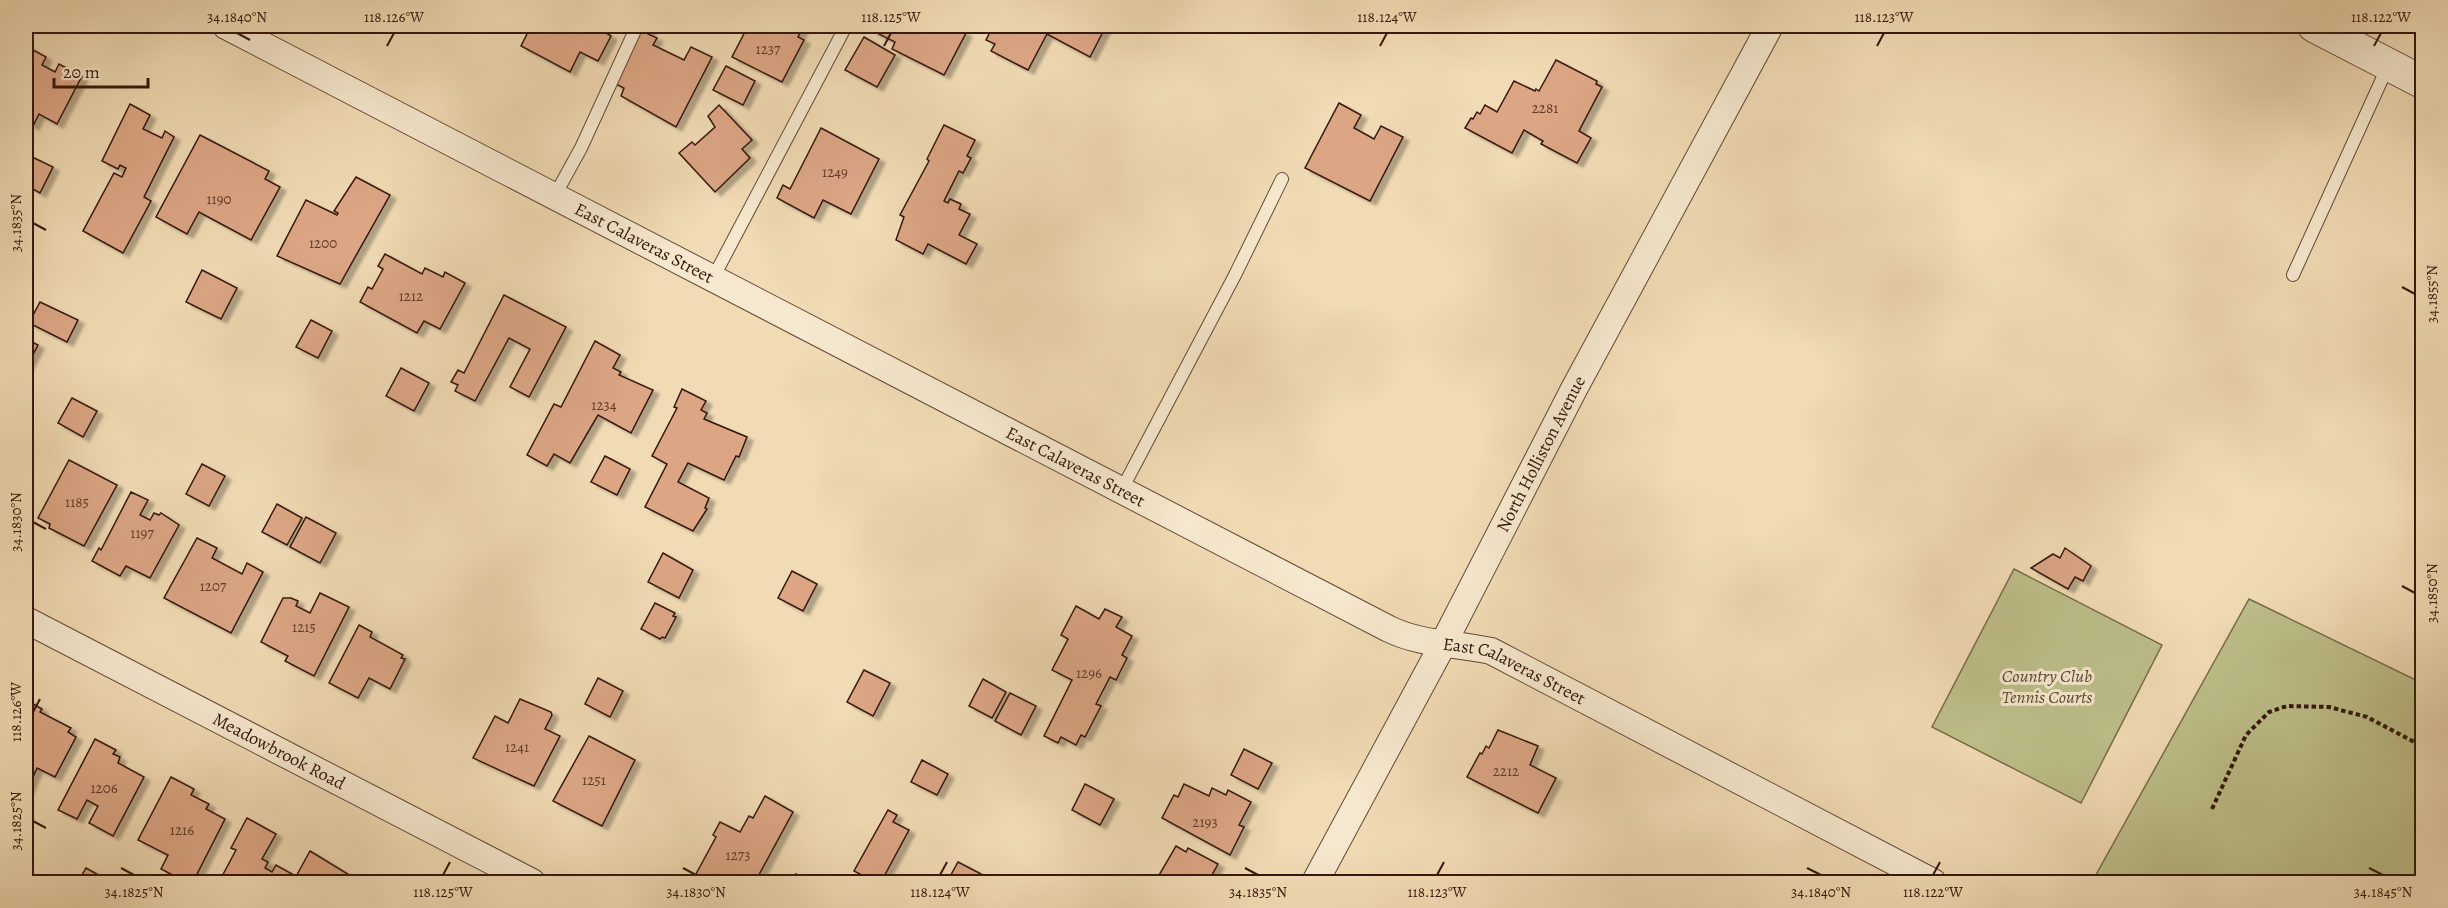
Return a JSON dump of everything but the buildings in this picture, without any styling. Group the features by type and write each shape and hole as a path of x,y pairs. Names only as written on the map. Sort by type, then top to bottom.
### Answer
{"street":[{"name":"East Calaveras Street","path":"226,26 712,280 1406,637 1442,646 1491,651 1933,882"},
{"name":"North Holliston Avenue","path":"1315,882 1442,646 1574,389 1770,26"},
{"path":"2314,26 2422,82"},
{"name":"Meadowbrook Road","path":"26,620 532,882"}],"lane":[{"path":"554,197 581,148 637,26"},
{"path":"712,280 846,26"},
{"path":"2293,275 2388,64"},
{"path":"1121,491 1235,275 1282,179"}],"path":[{"path":"2212,809 2246,735 2269,711 2287,706 2329,707 2367,717 2422,747"}],"green space":[{"name":"Country Club Tennis Courts","path":"2014,569 2162,645 2081,803 1932,727"},
{"path":"2249,599 2422,683 2422,882 2092,882"}]}
